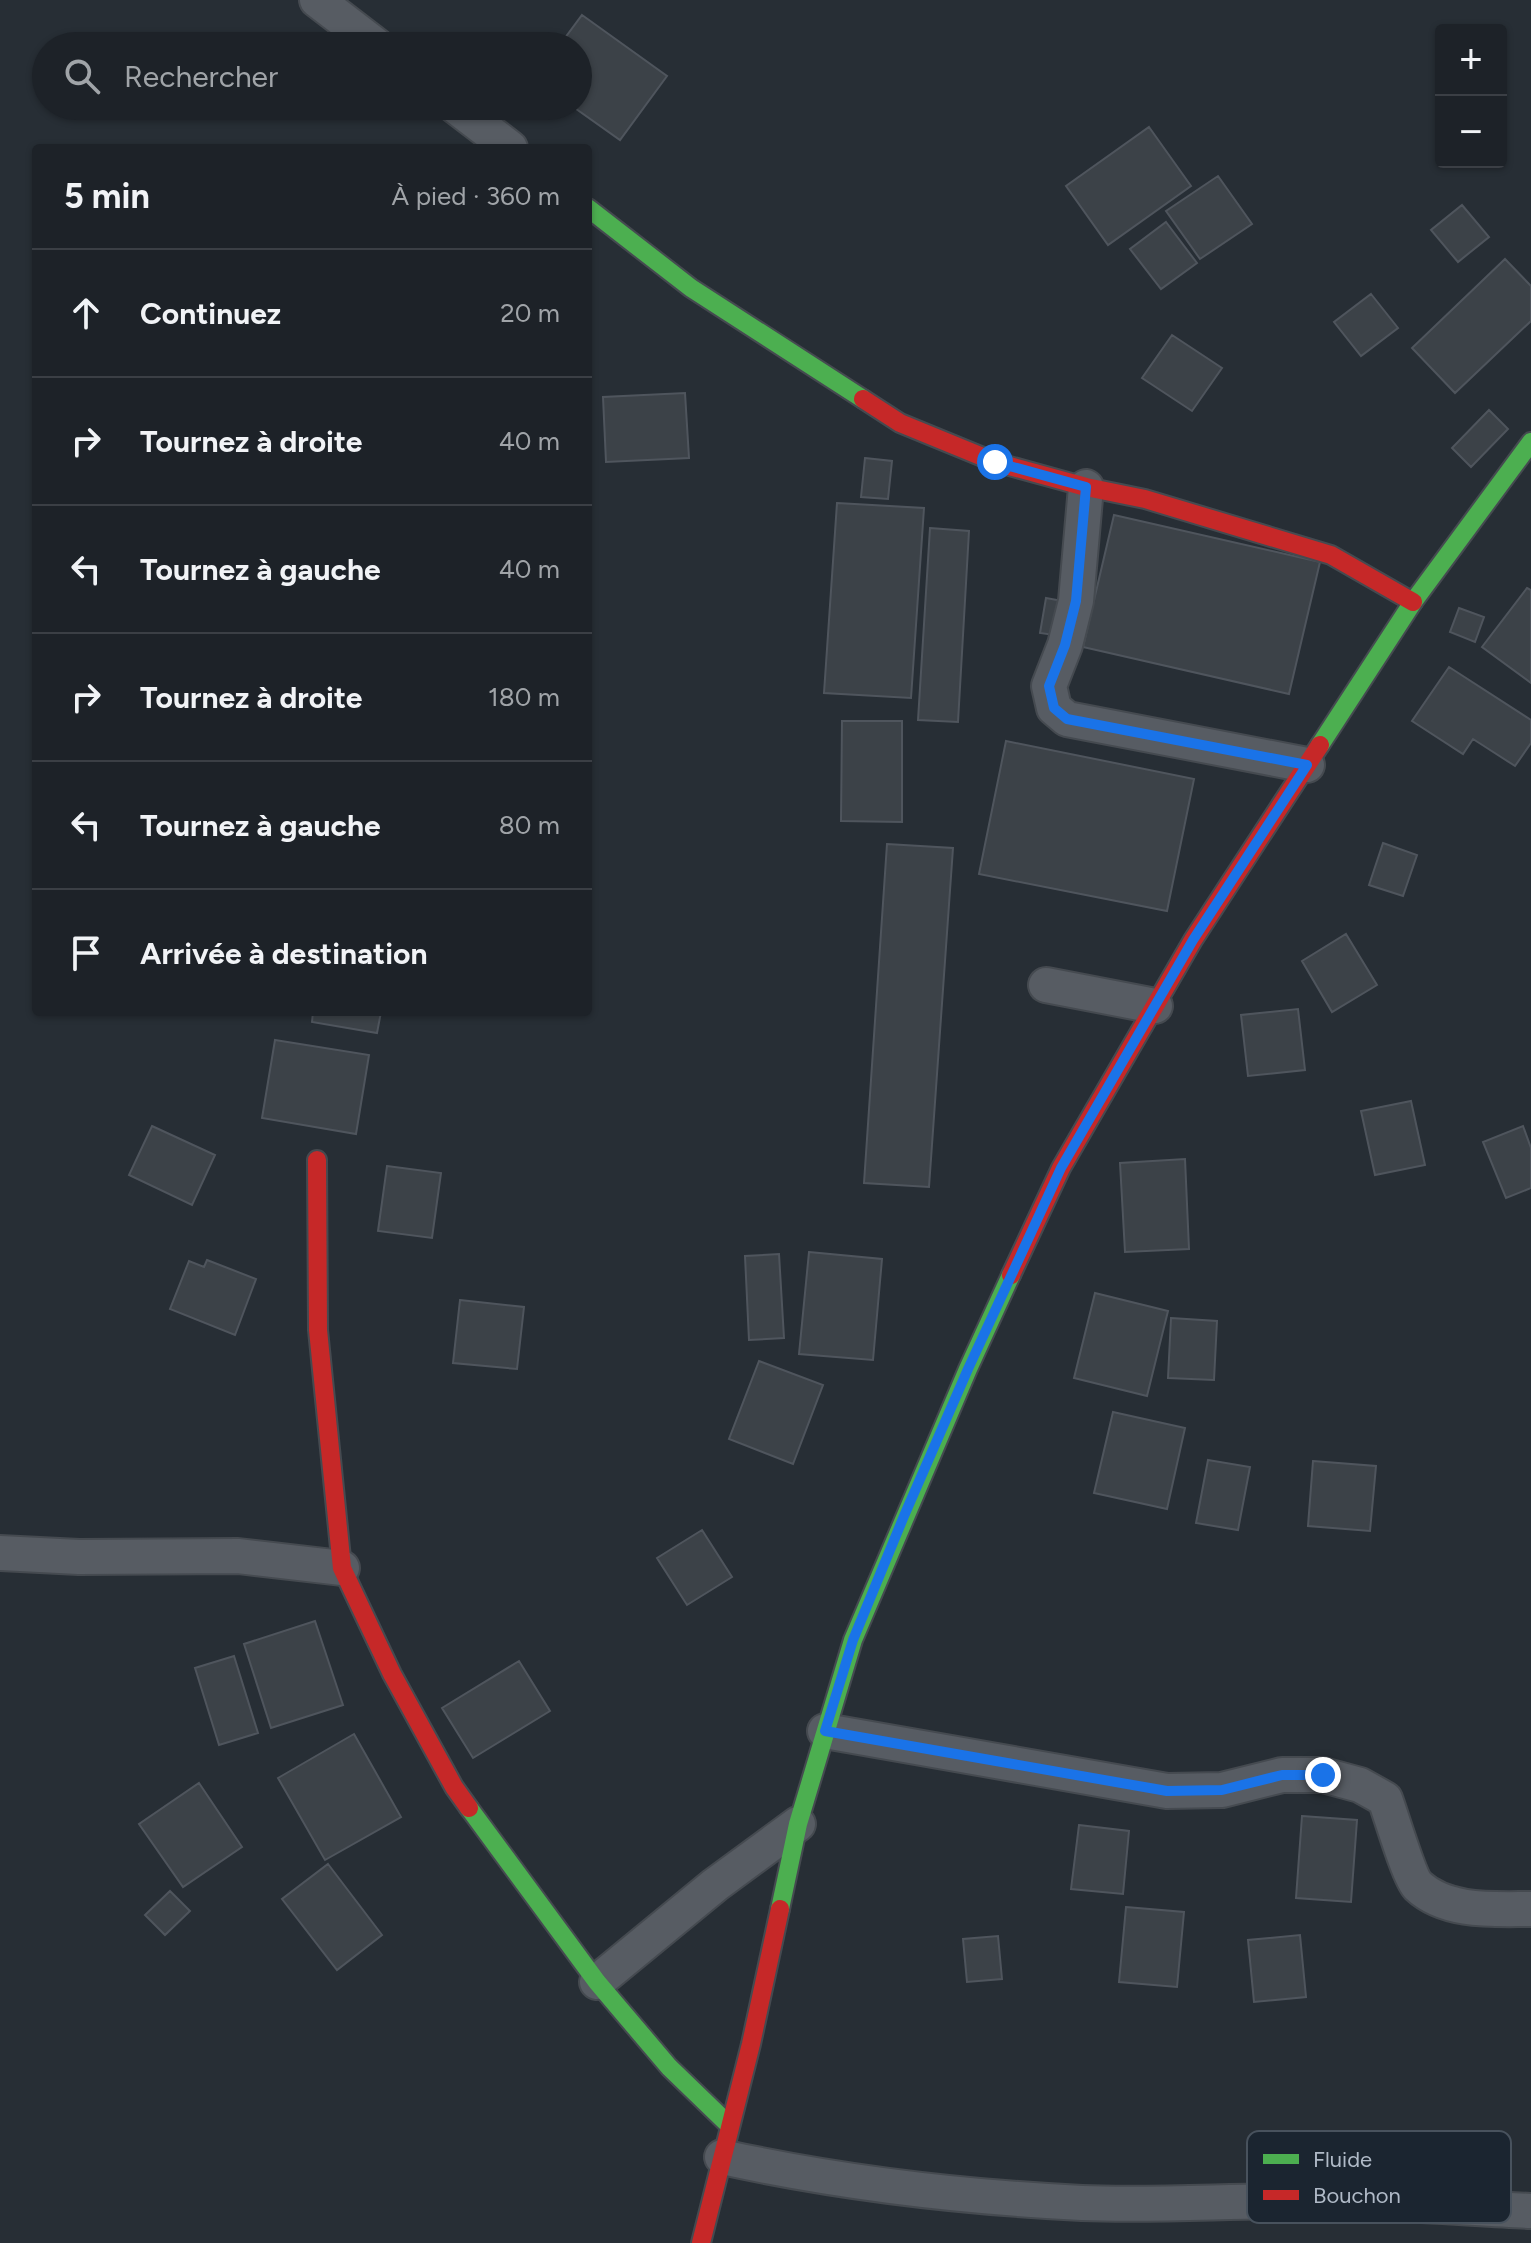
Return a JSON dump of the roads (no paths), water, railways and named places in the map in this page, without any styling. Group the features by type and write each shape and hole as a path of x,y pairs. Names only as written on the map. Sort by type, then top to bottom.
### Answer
{"street":[{"path":"317,0 359,32"},
{"path":"473,120 505,144"},
{"path":"592,211 691,288 900,423 995,462 1086,487 1145,499 1331,555 1413,602"},
{"path":"701,2243 751,2044 798,1824 825,1731 853,1640 968,1369 1061,1168 1193,940 1413,602 1531,442"},
{"path":"1086,487 1076,601 1065,645 1049,686 1054,708 1067,719 1307,765"},
{"path":"1046,985 1155,1006"},
{"path":"317,1160 318,1330 342,1568 392,1674 454,1787 567,1944 726,2141 818,2177 899,2189 1085,2203 1247,2201"},
{"path":"0,1553 79,1557 238,1556 342,1568"},
{"path":"825,1731 1167,1791 1222,1790 1282,1775 1323,1775 1360,1785 1385,1799 1416,1885 1445,1902 1485,1909 1531,1909"},
{"path":"597,1982 715,1885 798,1824"},
{"path":"1511,2210 1531,2211"}]}
